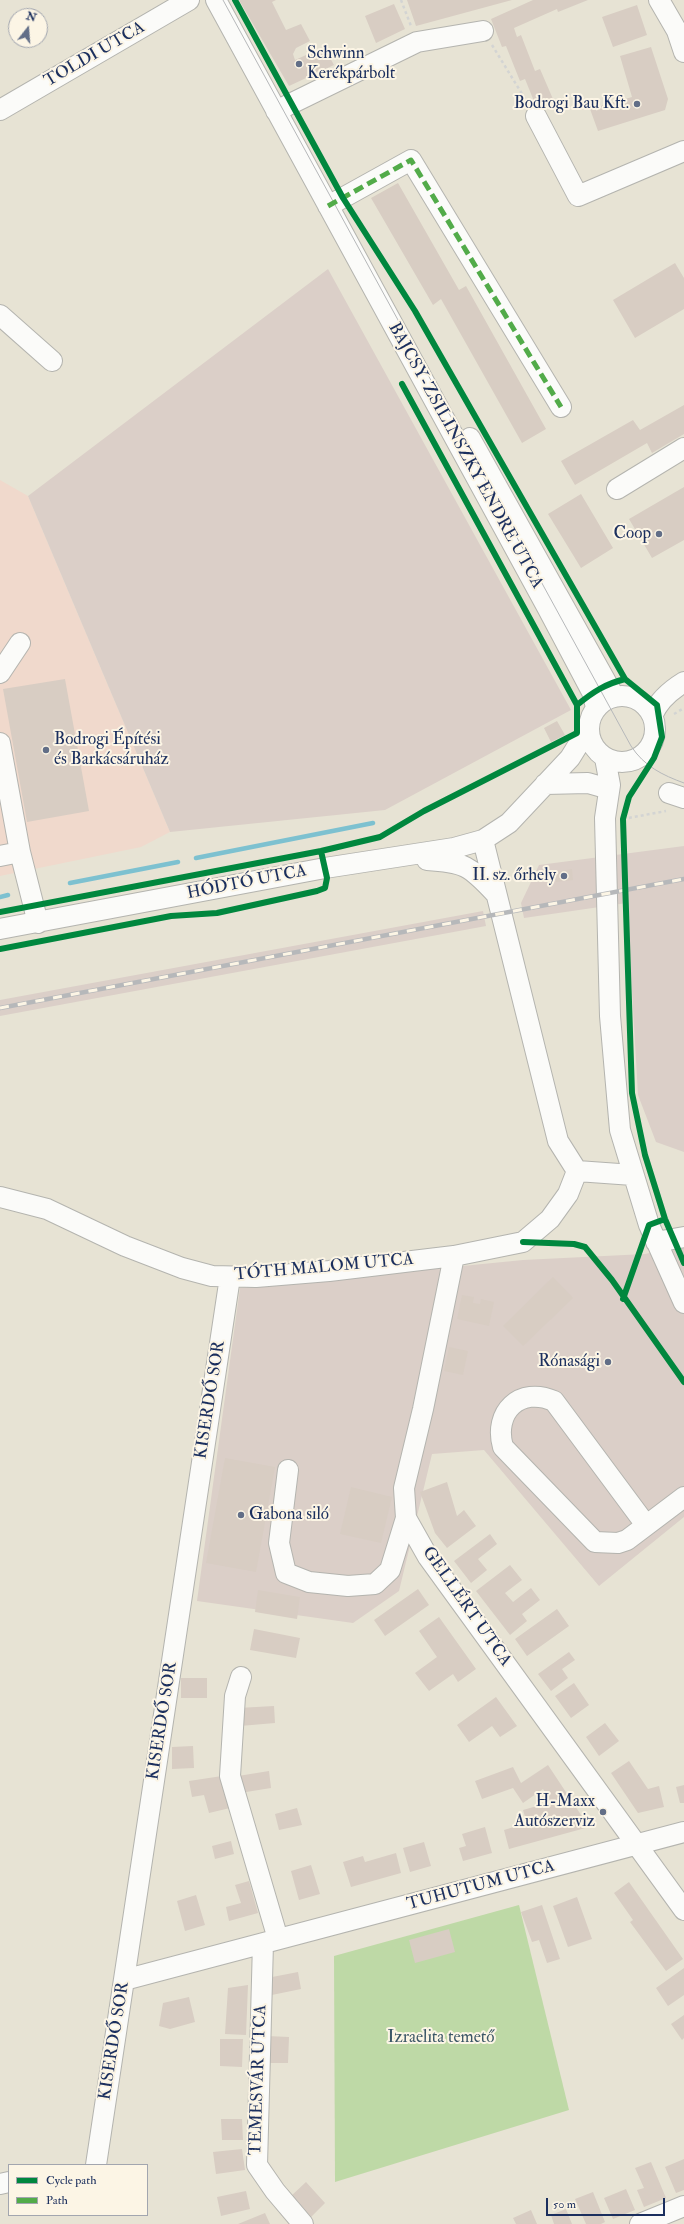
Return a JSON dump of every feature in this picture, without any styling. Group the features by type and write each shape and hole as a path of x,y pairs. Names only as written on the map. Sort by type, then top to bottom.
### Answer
{"street":[{"name":"TOLDI UTCA","path":"0,110 190,0"},
{"name":"BAJCSY-ZSILINSZKY ENDRE UTCA","path":"216,0 281,108 333,204 592,692 596,707"},
{"name":"BAJCSY-ZSILINSZKY ENDRE UTCA","path":"230,0 281,108"},
{"path":"659,0 677,31 684,52"},
{"path":"281,108 417,42 483,31"},
{"path":"536,116 578,196 684,151"},
{"path":"333,204 411,160 561,407"},
{"name":"BAJCSY-ZSILINSZKY ENDRE UTCA","path":"333,204 614,696"},
{"path":"0,315 52,361"},
{"path":"617,489 684,448"},
{"path":"0,673 20,643"},
{"path":"635,698 678,686"},
{"path":"653,714 644,704 635,698 625,695 614,696 605,700 596,707 590,717 588,729 590,740 596,750 605,758 616,762 628,762 638,757 647,751 652,742 655,732 653,714 657,705 678,686"},
{"name":"HÓDTÓ UTCA","path":"0,930 325,868 454,848 482,840 509,824 570,758 588,729"},
{"path":"0,743 7,821 20,852 38,923"},
{"path":"605,758 610,787 605,818 610,1016 620,1130 648,1225 684,1303"},
{"path":"610,787 628,762"},
{"path":"545,784 588,783 610,787"},
{"path":"482,840 558,1141 577,1171 633,1175"},
{"path":"0,856 20,852"},
{"path":"391,858 450,861 458,863 476,873 495,894"},
{"name":"TÓTH MALOM UTCA","path":"0,1197 47,1209 125,1246 182,1268 212,1276 230,1277 329,1271 454,1256 523,1242 550,1219 568,1194 577,1171"},
{"path":"656,1242 684,1237"},
{"name":"GELLÉRT UTCA","path":"454,1256 423,1409 404,1488 406,1518 428,1557 638,1844 684,1910"},
{"name":"KISERDŐ SOR","path":"96,2164 230,1277"},
{"path":"646,1525 554,1401 544,1396 532,1396 520,1399 505,1413 500,1426 500,1437 503,1447 595,1542 618,1543 627,1540 684,1497"},
{"path":"288,1470 279,1542 286,1572 308,1582 348,1586 375,1584 390,1570 406,1518"},
{"path":"241,1677 235,1696 230,1776 270,1941"},
{"name":"TUHUTUM UTCA","path":"124,1980 684,1832"},
{"name":"TEMESVÁR UTCA","path":"270,1941 257,2165 275,2191 303,2224"},
{"path":"640,2224 684,2206"}],"path":[{"path":"401,0 417,42"},
{"path":"483,31 536,116"},
{"path":"623,819 674,801"},
{"path":"623,827 625,811"}],"shaded area":[{"path":"328,269 571,710 385,810 170,832 28,496"},
{"path":"0,480 28,496 170,832 141,847 0,876"},
{"path":"684,846 684,1152 656,1142 638,1095 627,903 524,918 521,903 539,865"},
{"path":"483,911 486,926 0,1016 0,1000"},
{"path":"684,1246 684,1517 599,1586 484,1450 432,1454 399,1591 353,1623 197,1601 240,1288 523,1260 645,1254"}],"green space":[{"name":"Izraelita temető","path":"519,1905 569,2110 335,2182 334,1956"}],"building":[{"path":"239,0 276,0 272,2 286,30 301,24 310,41 296,48 293,54 295,60 324,47 334,65 289,86"},
{"path":"407,0 512,0 416,26"},
{"path":"533,0 588,0 558,12 557,9 514,28 517,37 521,35 535,71 540,69 556,106 538,111 525,79 520,81 506,46 502,47 491,19"},
{"path":"394,4 405,29 376,43 365,16"},
{"path":"637,5 647,35 613,47 602,17"},
{"path":"651,47 668,99 665,110 598,131 590,109 632,97 620,56"},
{"path":"398,183 459,290 466,286 546,429 522,443 441,299 433,305 371,198"},
{"path":"675,263 684,278 684,309 635,338 613,300"},
{"path":"684,405 684,434 652,453 647,443 575,485 561,461 633,420 640,430"},
{"path":"684,487 684,540 652,558 629,519"},
{"path":"581,494 613,548 581,568 548,514"},
{"name":"Bodrogi Építési és Barkácsáruház","path":"65,679 89,811 27,822 3,689"},
{"path":"557,721 565,735 551,742 544,728"},
{"name":"II. sz. őrhely","path":"572,869 573,880 556,882 555,872"},
{"path":"553,1277 573,1298 523,1346 503,1326"},
{"path":"462,1295 474,1297 473,1303 480,1304 481,1299 494,1302 489,1326 457,1319"},
{"path":"449,1347 468,1351 463,1375 444,1371"},
{"name":"Gabona siló","path":"225,1458 275,1467 256,1572 206,1563"},
{"path":"447,1482 457,1516 464,1510 476,1526 447,1548 435,1533 420,1492"},
{"path":"351,1487 392,1497 381,1543 340,1534"},
{"path":"490,1534 497,1544 478,1559 487,1570 471,1583 454,1561"},
{"path":"510,1565 522,1580 505,1593 513,1602 531,1588 540,1600 522,1614 527,1621 510,1635 476,1591"},
{"path":"418,1589 429,1605 385,1636 374,1620"},
{"path":"258,1590 300,1597 297,1619 255,1612"},
{"path":"557,1609 569,1626 527,1656 515,1639"},
{"path":"439,1617 476,1669 458,1682 453,1674 429,1691 415,1673 437,1657 419,1631"},
{"path":"254,1629 300,1638 296,1658 250,1650"},
{"path":"569,1652 575,1660 562,1669 568,1678 551,1691 538,1674"},
{"path":"181,1678 207,1678 207,1698 181,1698"},
{"path":"574,1683 589,1705 571,1718 555,1696"},
{"path":"496,1697 517,1726 500,1737 492,1726 469,1742 457,1725"},
{"path":"274,1706 275,1723 240,1726 238,1708"},
{"path":"605,1723 619,1741 599,1756 586,1737"},
{"path":"193,1746 194,1768 172,1769 172,1747"},
{"path":"629,1761 648,1789 659,1786 664,1807 638,1813 611,1773"},
{"path":"548,1765 589,1827 509,1849 504,1830 527,1823 523,1810 551,1802 543,1789 523,1803 513,1788 482,1799 475,1781 513,1767 521,1783"},
{"path":"269,1771 271,1788 240,1793 238,1776"},
{"path":"222,1776 230,1808 209,1813 204,1795 192,1797 189,1781"},
{"path":"684,1785 684,1803 680,1803 676,1787"},
{"path":"297,1808 302,1825 279,1830 275,1814"},
{"path":"485,1827 492,1853 463,1861 459,1848 466,1846 462,1834"},
{"path":"231,1841 234,1854 215,1859 212,1846"},
{"path":"424,1842 431,1866 410,1872 403,1848"},
{"path":"396,1853 401,1873 351,1887 343,1862 363,1856 365,1862"},
{"path":"311,1865 320,1894 299,1900 291,1871"},
{"path":"249,1881 258,1913 229,1921 226,1907 241,1903 235,1885"},
{"path":"629,1882 683,1959 666,1971 630,1922 633,1920 614,1893"},
{"path":"196,1895 205,1925 185,1931 177,1901"},
{"path":"577,1897 592,1939 568,1947 553,1906"},
{"path":"542,1905 560,1959 547,1963 539,1940 532,1942 521,1912"},
{"path":"449,1929 455,1952 415,1963 409,1940"},
{"path":"684,1968 684,1995 668,2006 656,1988"},
{"path":"298,1972 301,1989 267,1996 267,1978"},
{"path":"248,1985 246,2035 225,2034 228,1988"},
{"path":"189,1997 195,2022 170,2029 159,2026 163,2003"},
{"path":"684,2015 684,2038 682,2040 671,2024"},
{"path":"267,2036 289,2037 288,2063 266,2063"},
{"path":"220,2039 243,2039 242,2067 220,2066"},
{"path":"221,2119 242,2119 243,2140 222,2140"},
{"path":"242,2149 245,2170 216,2174 213,2152"},
{"path":"684,2159 684,2190 676,2193 665,2167"},
{"path":"651,2162 666,2198 644,2207 637,2190 644,2188 635,2168"},
{"path":"306,2182 325,2203 310,2218 290,2197"},
{"path":"626,2189 635,2210 613,2219 604,2198"},
{"path":"246,2191 250,2209 221,2216 217,2197"},
{"path":"593,2192 605,2222 601,2224 586,2224 575,2199"},
{"path":"566,2209 572,2224 554,2224 551,2215"},
{"path":"531,2210 537,2224 516,2224 513,2218"},
{"path":"265,2213 270,2224 238,2224"}],"waterway":[{"path":"196,858 373,823"},
{"path":"70,883 178,862"},
{"path":"0,897 8,895"}],"tram line":[{"path":"223,0 631,746 636,753 654,769 668,777 684,783"}],"railway":[{"path":"0,1008 684,879"}],"marked path":[{"path":"328,206 411,160 561,407"}],"cycle path":[{"path":"235,0 343,198 415,311 625,679 657,705 662,737 654,758 629,797 623,819 632,1093 645,1155 665,1219 684,1263"},
{"path":"0,912 321,851 380,837 424,811 577,733 577,705 402,384"},
{"path":"577,705 588,696 611,683 625,679"},
{"path":"0,949 171,916 217,913 317,891 325,888 327,878 321,851"},
{"path":"623,1299 649,1225 665,1219"},
{"path":"523,1242 574,1244 585,1247 612,1280 684,1382"}],"place":[{"name":"Schwinn Kerékpárbolt","path":"299,64"},
{"name":"Bodrogi Bau Kft.","path":"637,104"},
{"name":"Coop","path":"659,534"},
{"name":"Bodrogi Építési és Barkácsáruház","path":"46,750"},
{"name":"II. sz. őrhely","path":"564,876"},
{"name":"Rónasági","path":"608,1362"},
{"name":"Gabona siló","path":"241,1515"},
{"name":"H-Maxx Autószerviz","path":"603,1812"}]}
